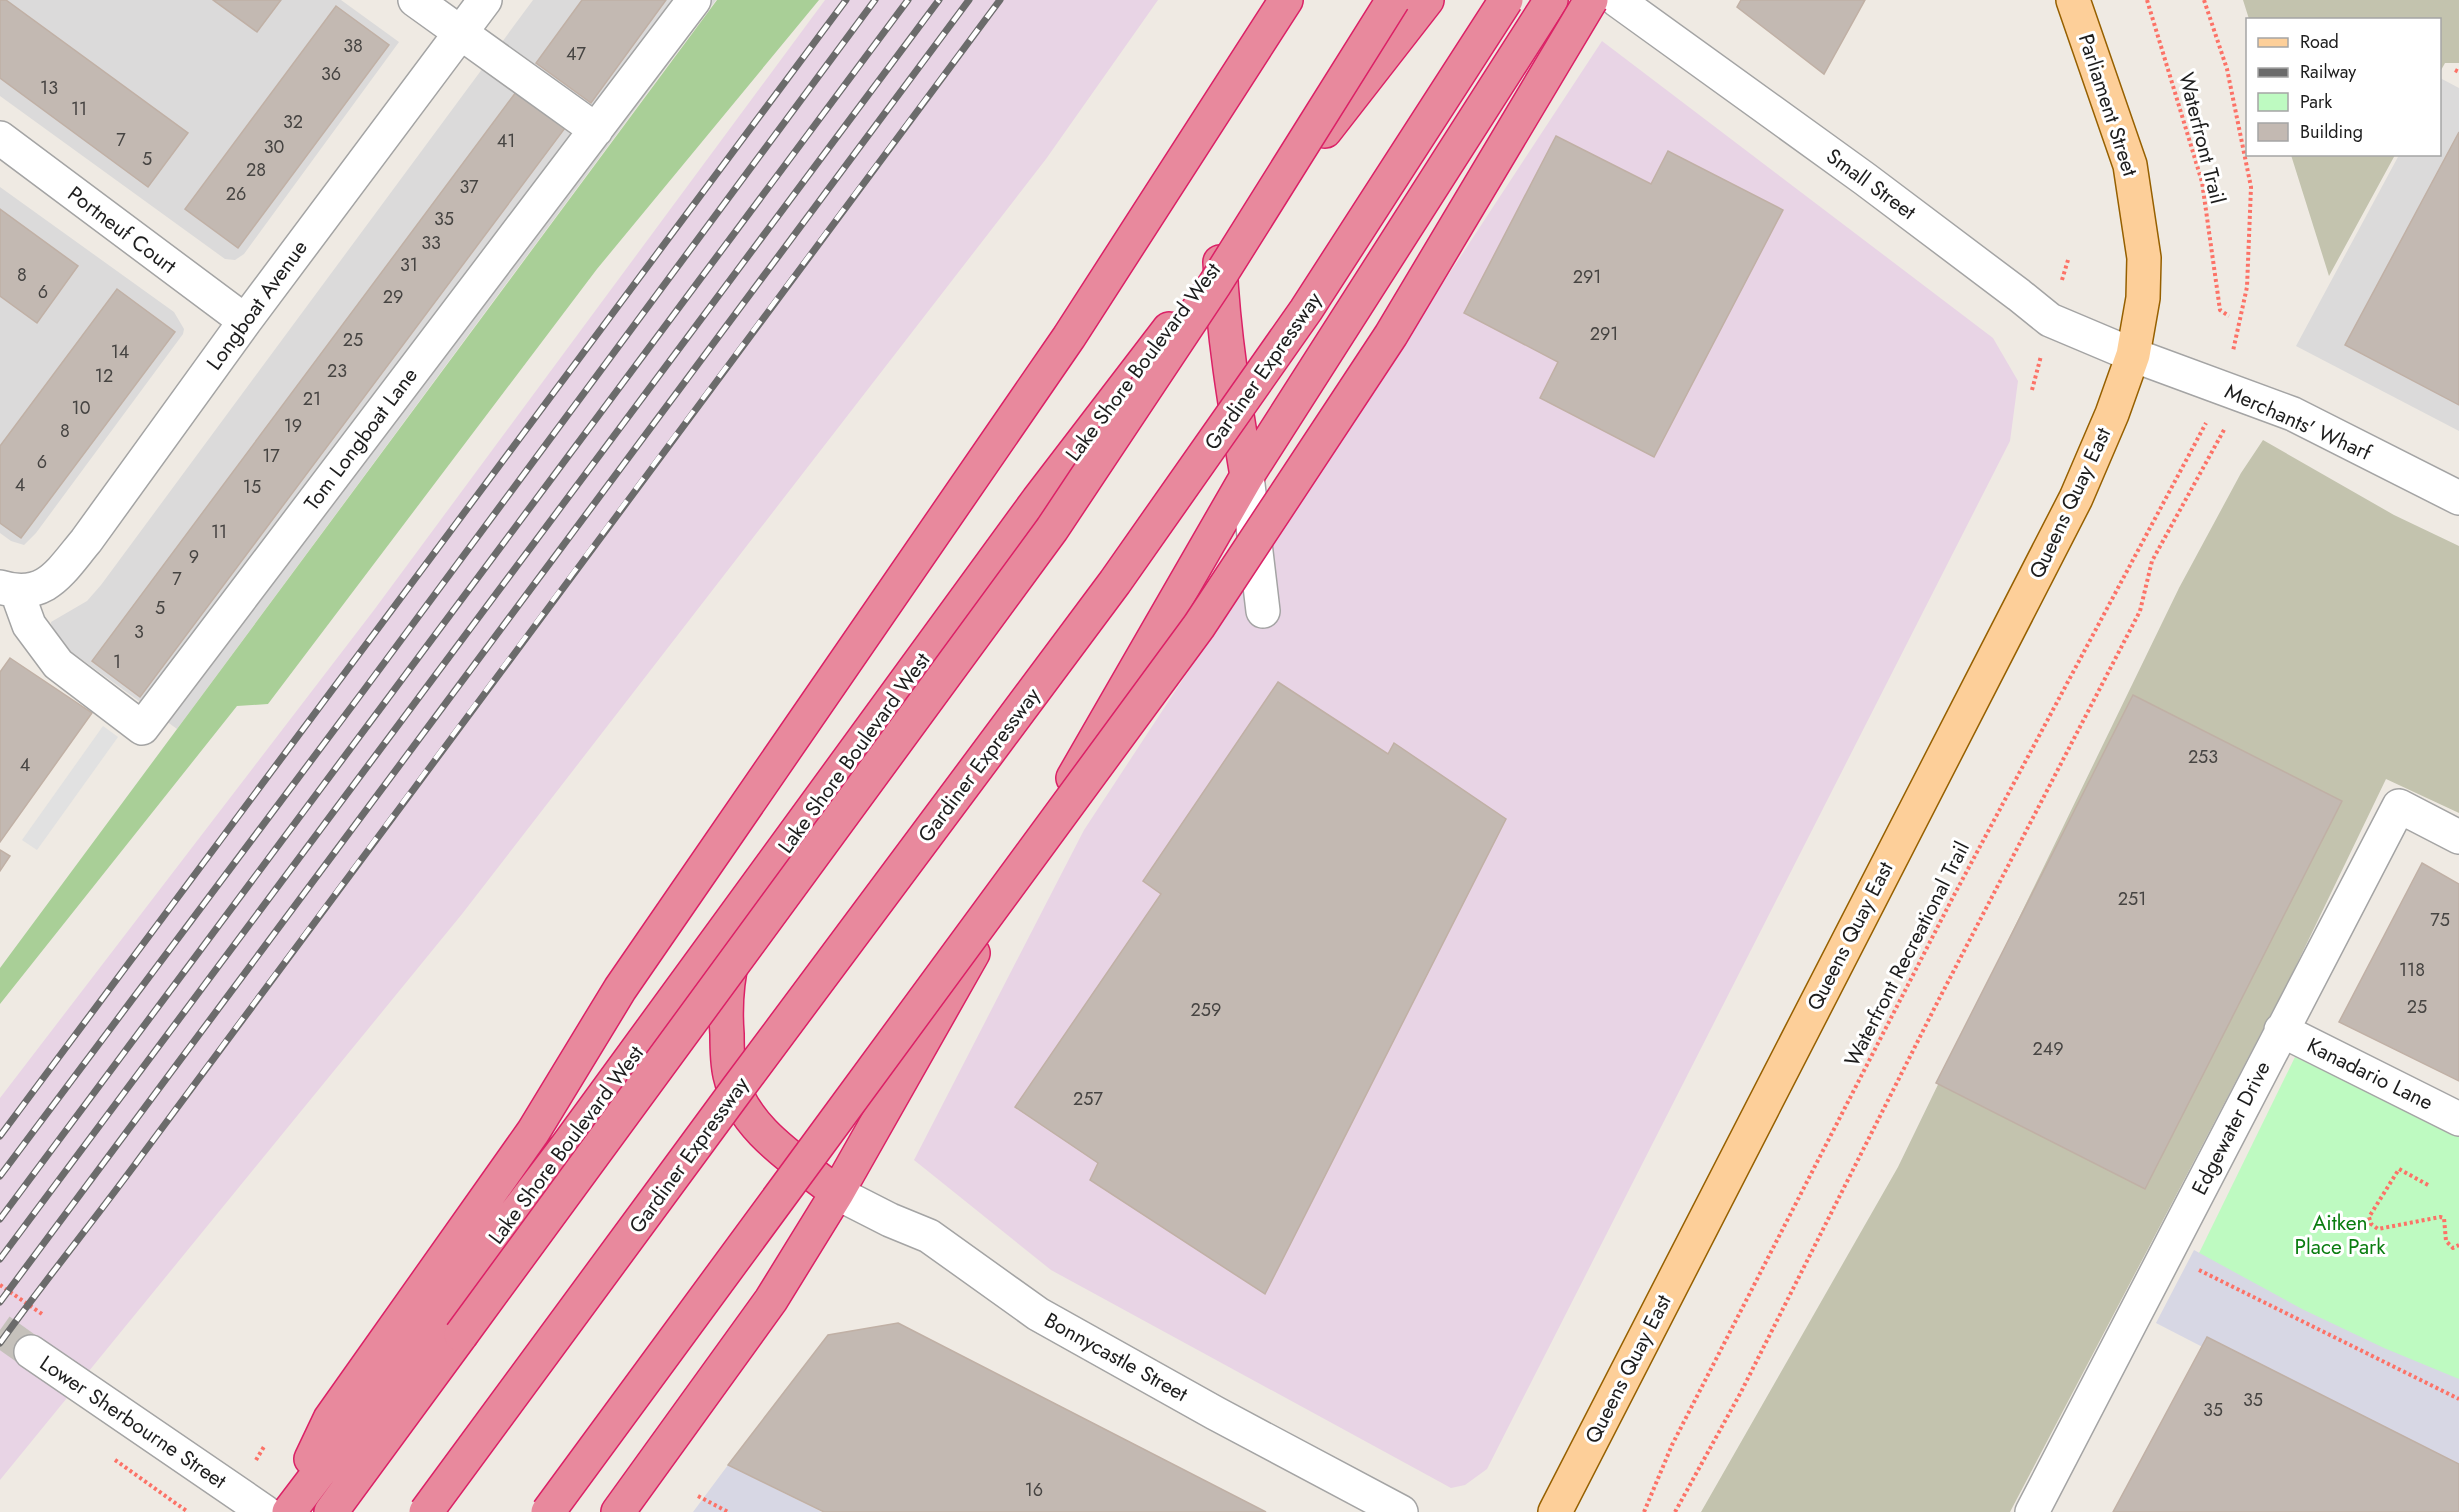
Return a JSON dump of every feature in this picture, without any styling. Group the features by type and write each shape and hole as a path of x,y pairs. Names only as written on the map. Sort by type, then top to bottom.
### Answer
{"highway":[{"path":"287,1512 330,1419 533,1132 620,989 1070,337 1286,0"},
{"path":"331,1512 1052,529 1215,284 1393,0"},
{"name":"Lake Shore Boulevard West","path":"287,1512 567,1146 1038,500 1220,262 1427,0"},
{"name":"Gardiner Expressway","path":"426,1512 1115,582 1306,310 1506,0"},
{"path":"618,1512 771,1300 837,1193 1247,476 1551,0"},
{"path":"548,1512 1199,626 1391,335 1591,0"},
{"path":"1220,262 1222,309 1232,389 1247,476"},
{"path":"747,899 729,970 726,1021 729,1074 745,1112 765,1134 837,1193"}],"main road":[{"name":"Parliament Street","path":"2073,0 2130,165 2134,186 2144,258 2143,298 2133,355"},
{"name":"Queens Quay East","path":"1555,1512 2076,498 2112,414 2133,355"}],"street":[{"path":"415,0 596,130"},
{"name":"Longboat Avenue","path":"8,590 31,591 45,585 86,541 245,321 485,0"},
{"name":"Tom Longboat Lane","path":"8,590 28,625 58,664 142,728 694,0"},
{"name":"Small Street","path":"1617,0 1865,179 2050,320 2133,355"},
{"name":"Portneuf Court","path":"0,138 245,321"},
{"name":"Merchants' Wharf","path":"2133,355 2293,414 2459,498"},
{"path":"1247,476 1263,611"},
{"name":"Edgewater Drive","path":"2032,1512 2399,806 2459,837"},
{"name":"Kanadario Lane","path":"2281,1030 2459,1119"},
{"name":"Bonnycastle Street","path":"837,1193 890,1220 929,1236 1038,1314 1215,1413 1401,1512"},
{"name":"Lower Sherbourne Street","path":"31,1353 265,1512"}],"path":[{"name":"Waterfront Trail","path":"2147,0 2202,182 2220,310 2229,316"},
{"path":"2204,0 2227,69 2251,187 2247,287 2234,347"},
{"name":"Waterfront Recreational Trail","path":"1644,1512 1672,1445 1952,899 2210,416"},
{"path":"1675,1512 1741,1392 1941,994 2140,612 2152,561 2227,425"},
{"path":"2428,1185 2399,1169 2369,1217 2371,1224 2378,1229 2440,1216 2446,1223 2446,1241 2453,1248 2459,1245"},
{"path":"2166,1254 2459,1399"},
{"path":"255,1461 265,1445"},
{"path":"698,1496 728,1512"}],"shaded area":[{"path":"0,0 341,0 399,42 244,254 235,260 225,259 0,96"},
{"path":"533,0 716,0 177,729 62,645 52,632 51,622 87,601 101,585"},
{"path":"825,0 1158,0 1046,159 462,914 0,1480 0,1098 374,610"},
{"path":"2243,0 2459,0 2459,63 2445,63 2441,70 2441,18 2249,18"},
{"path":"1602,41 1993,338 2018,381 2010,441 1487,1469 1465,1485 1451,1488 1051,1270 914,1160 1084,830"},
{"path":"2441,79 2459,88 2459,431 2296,346 2398,156 2441,156"},
{"path":"2291,156 2394,156 2329,276"},
{"path":"0,187 174,312 184,329 183,334 36,533 24,545 11,541 0,533"},
{"path":"2263,440 2394,515 2459,546 2459,813 2386,779 2292,974 2010,1512 1701,1512 1898,1167 2179,588 2241,473"},
{"path":"103,726 118,737 37,850 22,840"},
{"path":"2194,1250 2302,1309 2384,1348 2459,1379 2459,1479 2156,1323"},
{"path":"728,1465 822,1512 693,1512"}],"green space":[{"path":"717,0 819,0 597,269 268,704 237,706 0,1004 0,968"},
{"name":"Aitken Place Park","path":"2295,1057 2459,1135 2459,1427 2180,1292"}],"building":[{"path":"0,0 6,0 188,133 148,187 0,78"},
{"path":"213,0 281,0 257,32"},
{"path":"582,0 666,0 591,103 536,63"},
{"path":"1741,0 1865,0 1824,74 1737,7"},
{"path":"336,6 389,45 238,248 185,209"},
{"path":"516,92 565,128 140,697 92,661"},
{"path":"2459,132 2459,405 2345,345"},
{"path":"1556,136 1651,184 1668,151 1783,210 1654,457 1540,398 1558,362 1464,313"},
{"path":"0,209 78,266 37,323 0,296"},
{"path":"117,289 175,332 21,538 0,523 0,446"},
{"path":"10,658 92,713 0,842 0,672"},
{"path":"1278,682 1388,754 1394,743 1506,819 1265,1294 1090,1180 1098,1163 1015,1107 1161,894 1143,881"},
{"path":"2133,695 2342,801 2145,1189 1936,1083"},
{"path":"0,850 10,856 0,871"},
{"path":"2422,863 2459,884 2459,1081 2339,1022"},
{"path":"898,1323 1266,1512 824,1512 728,1465 828,1335"},
{"path":"2207,1337 2459,1464 2459,1512 2113,1512"}],"tunnel":[{"path":"0,1330 31,1352"}],"railway":[{"path":"0,1136 846,0"},
{"path":"0,1176 364,690 875,0"},
{"path":"0,1219 908,0"},
{"path":"0,1259 939,0"},
{"path":"0,1302 969,0"},
{"path":"0,1343 125,1179 1000,0"}]}
